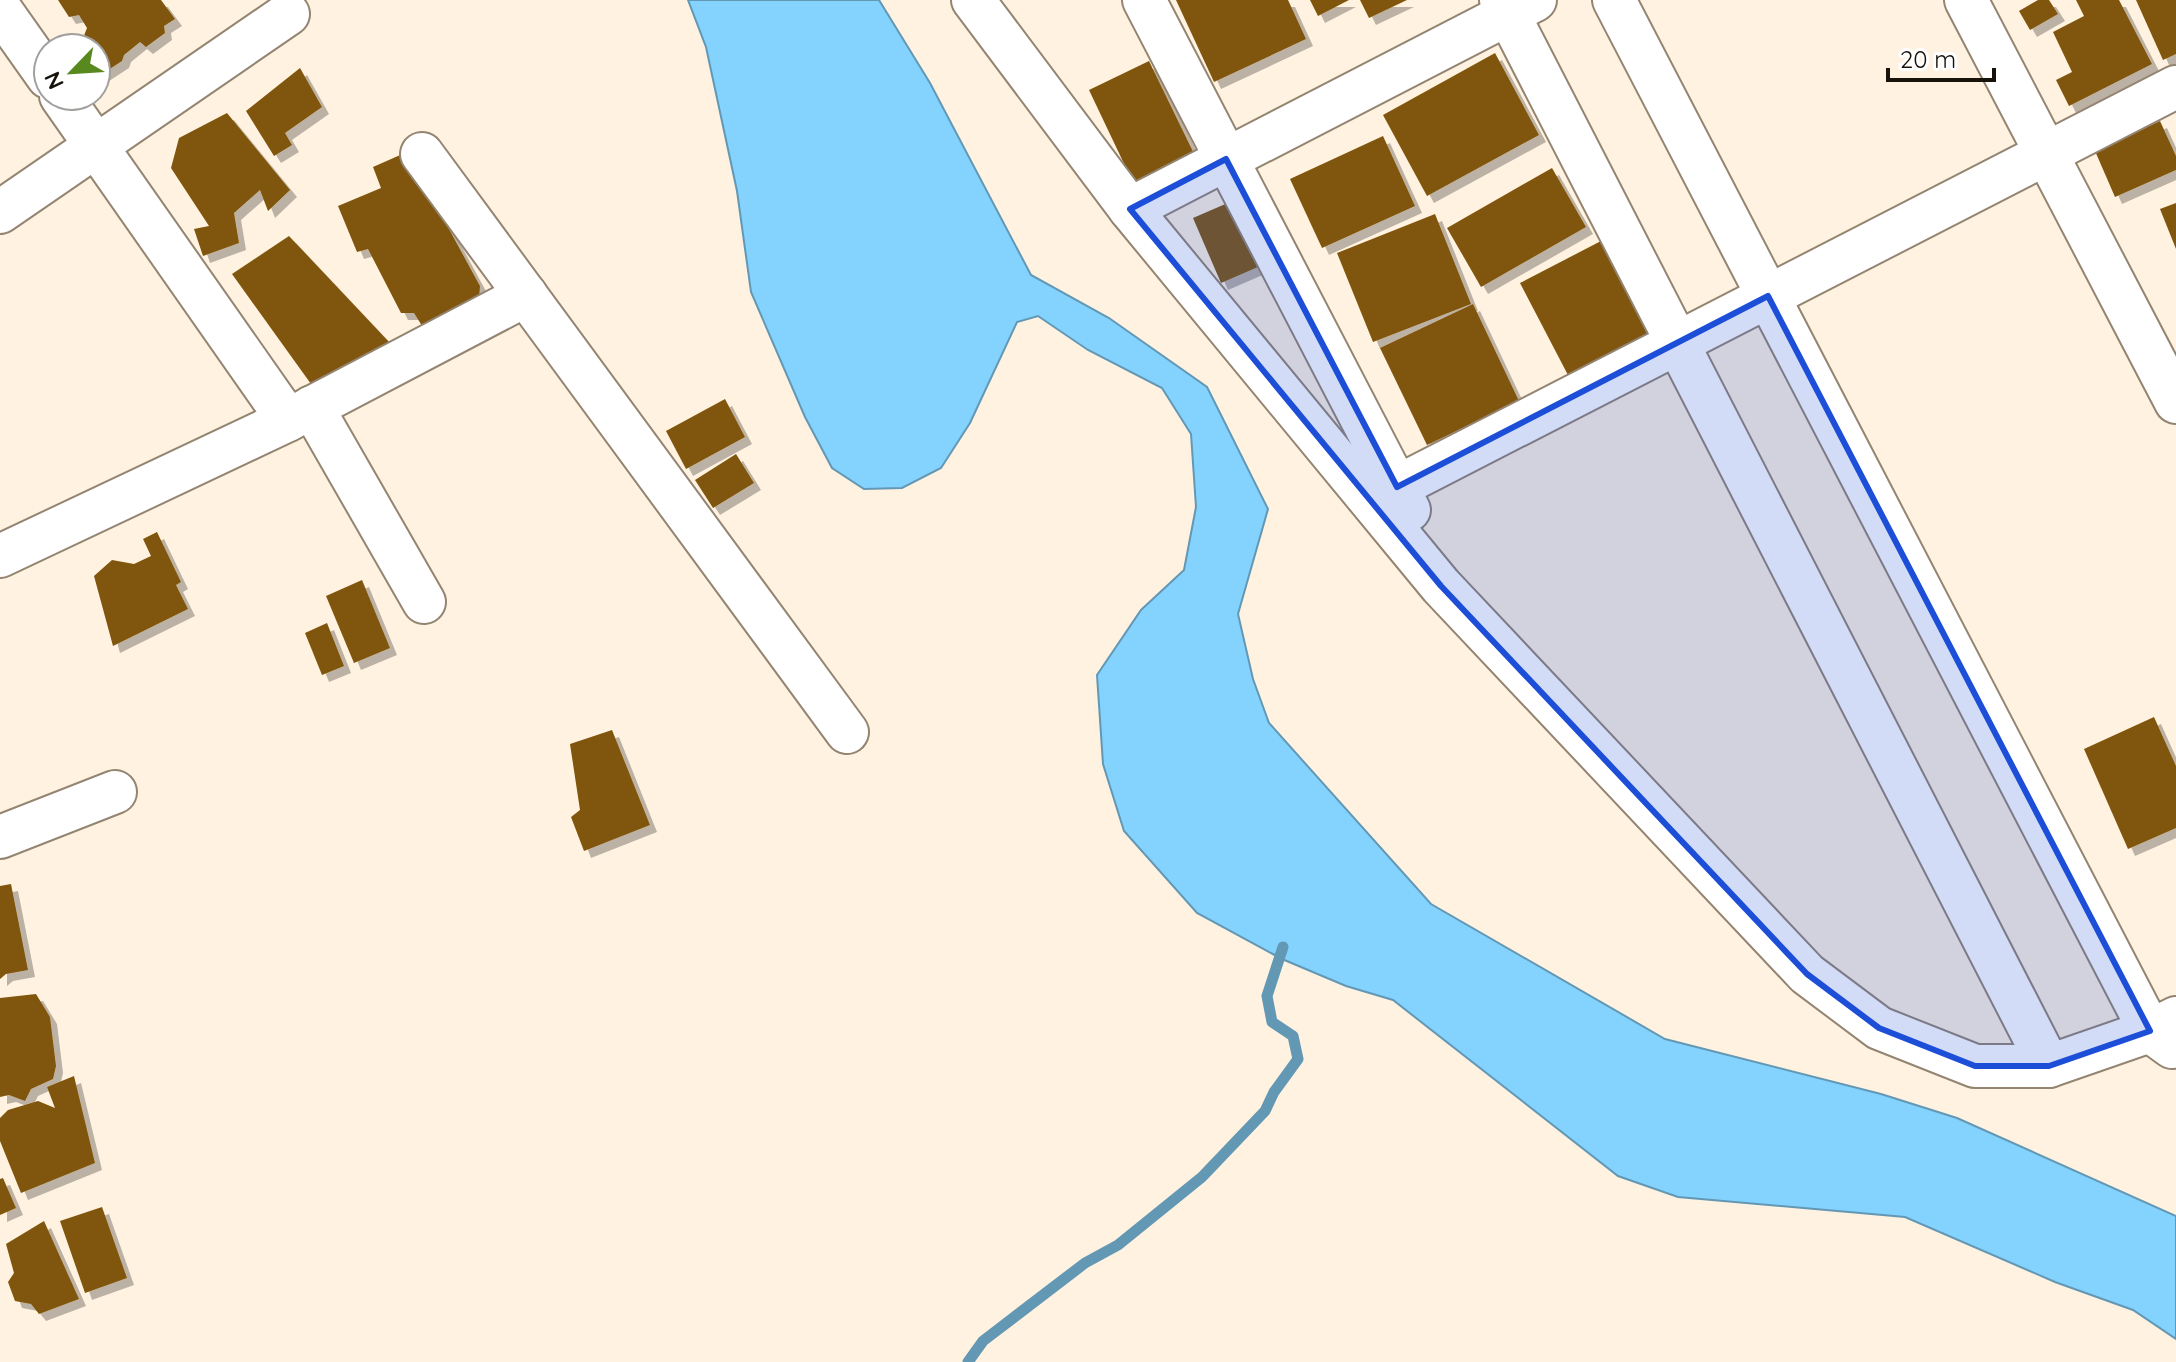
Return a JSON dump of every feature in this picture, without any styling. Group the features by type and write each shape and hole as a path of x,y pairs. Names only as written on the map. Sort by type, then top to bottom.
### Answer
{"street":[{"path":"973,0 1130,209 1458,603 1807,974 1879,1028 1975,1066 2049,1066 2167,1033 1768,296 1614,0"},
{"path":"1144,0 1458,603"},
{"path":"1966,0 2176,402"},
{"path":"1130,209 1515,5 1677,343 2049,1066"},
{"path":"0,9 32,54"},
{"path":"0,212 288,14"},
{"path":"1397,487 2176,87"},
{"path":"72,112 300,413 424,602"},
{"path":"422,154 847,732"},
{"path":"0,556 300,413 526,295"},
{"path":"0,837 115,792"}],"highlighted area":[{"path":"1226,159 1397,487 1768,296 2150,1031 2049,1066 1975,1066 1879,1028 1807,974 1441,586 1130,209"}],"water":[{"path":"688,0 879,0 930,83 1031,275 1109,318 1207,387 1268,509 1238,614 1253,679 1269,723 1431,904 1665,1039 1881,1094 1957,1118 2176,1216 2176,1339 2133,1310 2055,1282 1905,1217 1678,1197 1618,1176 1393,1000 1346,986 1282,959 1197,913 1124,831 1103,764 1097,675 1141,610 1184,570 1196,507 1191,434 1162,388 1088,350 1038,316 1017,322 970,423 941,468 902,488 864,489 832,468 805,417 751,292 737,191 706,47"}],"building":[{"path":"58,0 161,0 175,19 164,26 165,33 146,47 140,42 112,68 112,32 85,32 87,28 79,15 69,17"},
{"path":"1176,0 1288,0 1306,39 1214,82"},
{"path":"1310,0 1349,0 1318,16"},
{"path":"1360,0 1407,0 1369,18"},
{"path":"2038,0 2049,0 2058,14 2030,30 2019,11"},
{"path":"2076,0 2119,0 2152,64 2069,106 2056,80 2072,72 2053,32 2084,16"},
{"path":"2136,0 2176,0 2176,54 2163,60"},
{"path":"1495,53 1539,135 1427,196 1383,115"},
{"path":"1149,61 1198,162 1137,191 1089,90"},
{"path":"300,68 322,107 285,133 292,145 274,156 246,111"},
{"path":"227,113 290,190 268,211 260,190 234,213 239,243 203,256 194,229 209,226 171,168 179,138"},
{"path":"2160,121 2176,156 2176,170 2115,197 2095,151"},
{"path":"1383,136 1415,206 1322,248 1290,179"},
{"path":"407,152 480,286 479,299 424,329 414,313 401,313 368,249 357,252 338,206 381,188 373,167"},
{"path":"1552,168 1586,227 1481,287 1447,228"},
{"path":"1230,202 1258,267 1221,283 1193,218"},
{"path":"2176,203 2176,249 2160,209"},
{"path":"1435,214 1471,304 1373,342 1337,253"},
{"path":"289,236 389,342 387,358 311,384 232,274"},
{"path":"1601,241 1649,335 1569,377 1520,283"},
{"path":"1473,304 1519,401 1427,445 1380,348"},
{"path":"725,399 745,437 686,469 666,431"},
{"path":"736,454 754,483 713,508 695,480"},
{"path":"157,532 181,582 176,585 188,609 113,646 94,576 112,560 134,564 151,556 143,539"},
{"path":"362,580 390,648 354,663 326,596"},
{"path":"327,623 344,666 322,675 305,633"},
{"path":"2154,717 2176,766 2176,828 2128,849 2084,749"},
{"path":"612,730 650,825 584,851 571,817 580,810 570,744"},
{"path":"11,884 28,970 6,974 0,979 0,886"},
{"path":"36,994 50,1017 56,1066 53,1079 31,1089 25,1101 9,1095 0,1097 0,998"},
{"path":"74,1076 95,1163 21,1193 0,1141 0,1118 8,1110 38,1101 55,1108 47,1087"},
{"path":"3,1178 16,1208 0,1215 0,1179"},
{"path":"102,1207 127,1278 85,1293 60,1221"},
{"path":"44,1221 79,1299 39,1314 31,1304 15,1301 8,1282 14,1273 6,1244"}],"waterway":[{"path":"968,1362 983,1341 1085,1263 1118,1245 1202,1177 1265,1111 1274,1092 1298,1059 1293,1036 1272,1022 1267,996 1283,947"}]}
